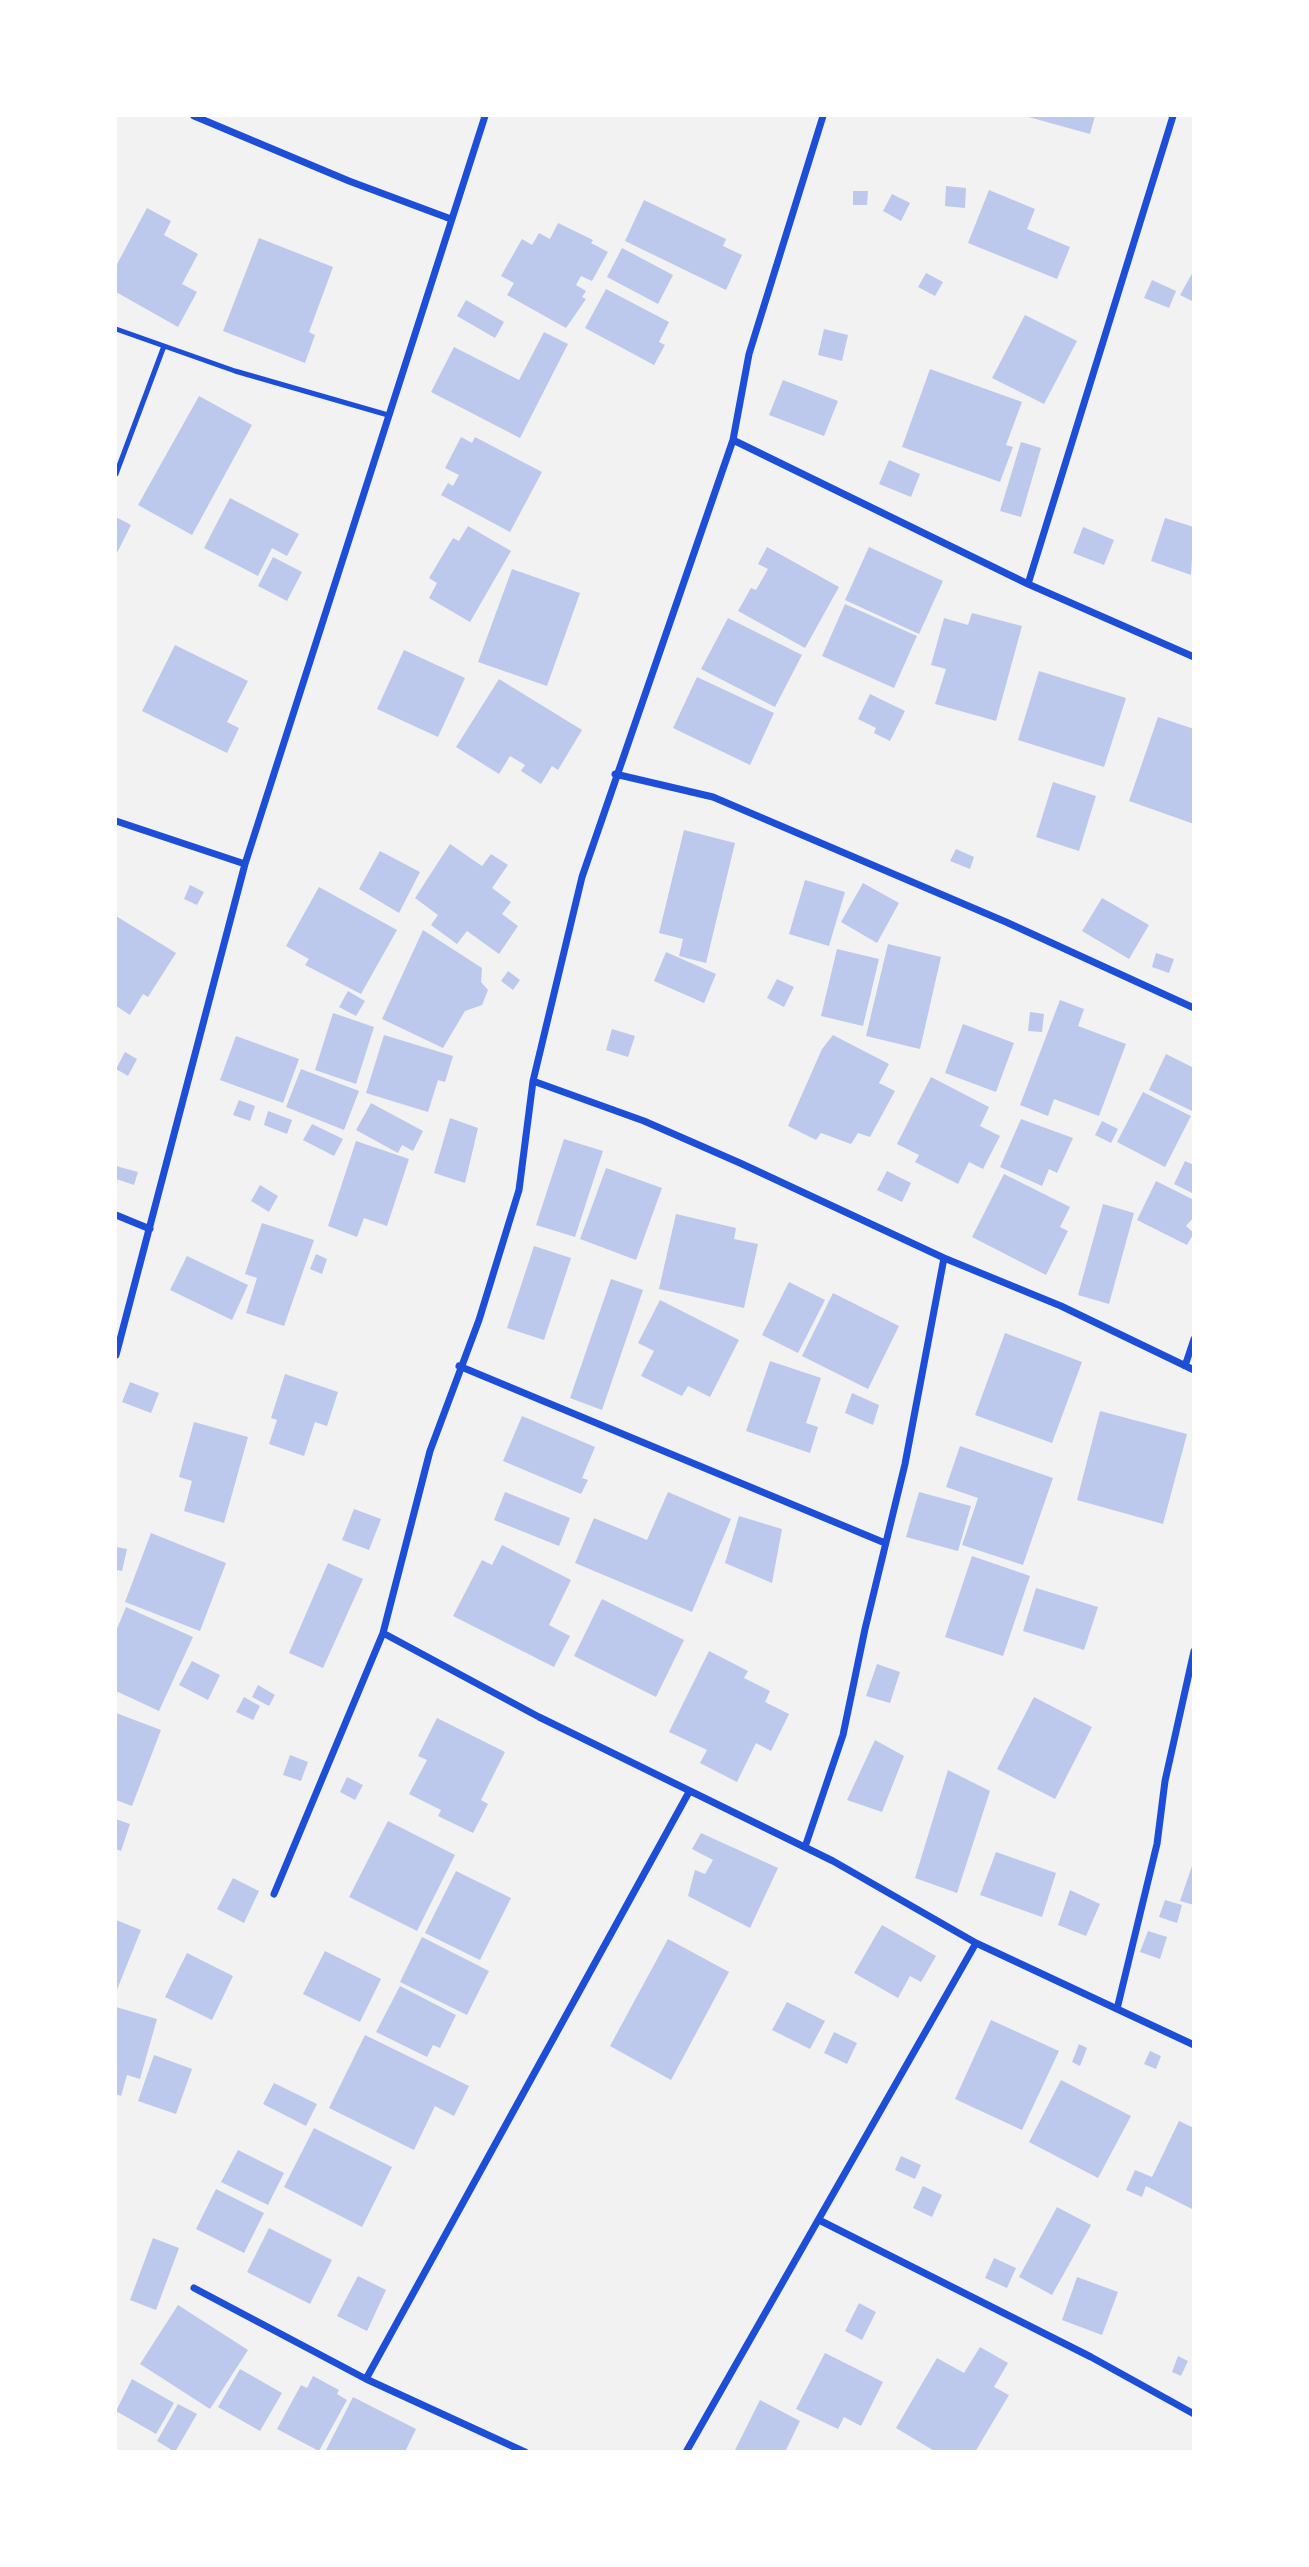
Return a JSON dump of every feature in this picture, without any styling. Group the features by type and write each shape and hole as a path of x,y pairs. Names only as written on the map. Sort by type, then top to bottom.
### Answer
{"street":[{"path":"194,116 349,181 451,219"},
{"path":"116,1355 245,864 485,116"},
{"path":"274,1894 383,1633 430,1451 479,1320 519,1190 533,1080 582,877 615,774 733,440 748,354 778,251 824,116"},
{"path":"1028,584 1172,116"},
{"path":"733,440 1028,584 1194,657"},
{"path":"615,774 713,797 1006,922 1194,1008"},
{"path":"116,821 245,864"},
{"path":"533,1080 644,1121 740,1163 944,1258 1060,1306 1194,1370"},
{"path":"116,1215 150,1229"},
{"path":"805,1847 843,1735 905,1464 944,1258"},
{"path":"1185,1366 1194,1339"},
{"path":"460,1366 886,1543"},
{"path":"383,1633 539,1717 805,1847 976,1942 1194,2045"},
{"path":"1117,2009 1157,1844 1165,1782 1194,1651"},
{"path":"366,2379 689,1792"},
{"path":"686,2452 976,1942"},
{"path":"819,2220 1091,2357 1194,2414"},
{"path":"194,2288 366,2379 525,2452"}],"lane":[{"path":"116,329 234,371 388,415"},
{"path":"116,474 164,345"}],"building":[{"path":"1025,116 1095,116 1090,134"},
{"path":"946,186 966,188 965,208 945,206"},
{"path":"989,190 1035,209 1027,229 1070,247 1057,279 968,243"},
{"path":"853,191 868,191 867,205 853,205"},
{"path":"892,194 910,203 901,221 883,211"},
{"path":"644,200 726,239 723,246 742,255 726,290 625,241"},
{"path":"147,208 171,221 164,235 198,254 182,284 197,292 178,327 116,292 116,266"},
{"path":"558,223 593,240 591,243 608,252 592,281 581,276 576,285 586,291 582,297 586,299 566,328 507,295 514,283 501,276 522,239 532,245 539,233 550,239"},
{"path":"259,238 333,267 309,332 315,335 305,363 223,331"},
{"path":"622,248 673,275 658,304 607,277"},
{"path":"1194,270 1194,302 1180,295"},
{"path":"926,273 943,282 935,296 918,287"},
{"path":"1152,280 1176,291 1169,308 1144,298"},
{"path":"606,289 669,322 659,342 665,345 654,365 585,328"},
{"path":"466,300 504,322 495,338 457,316"},
{"path":"1025,315 1077,341 1044,404 992,378"},
{"path":"824,329 848,335 842,361 818,355"},
{"path":"544,332 568,344 520,438 431,392 454,347 519,380"},
{"path":"930,369 1022,402 1006,445 1013,447 1000,482 902,447"},
{"path":"783,380 838,401 824,436 769,415"},
{"path":"199,396 252,425 192,535 138,505"},
{"path":"461,437 472,443 475,437 542,472 510,532 441,495 448,483 453,486 459,475 445,468"},
{"path":"1021,442 1041,448 1021,517 1000,511"},
{"path":"889,460 920,474 911,497 879,484"},
{"path":"230,498 299,534 287,556 272,548 258,576 204,548"},
{"path":"116,517 131,525 116,555"},
{"path":"1165,518 1194,527 1191,575 1151,561"},
{"path":"468,526 511,551 470,622 429,598 437,583 429,578 453,538 459,541"},
{"path":"1083,527 1114,540 1104,565 1073,553"},
{"path":"767,547 839,587 805,648 738,611 751,588 756,590 768,569 758,564"},
{"path":"869,547 943,581 919,634 845,600"},
{"path":"273,557 302,572 287,601 258,586"},
{"path":"512,569 580,593 547,686 478,662"},
{"path":"845,604 917,636 894,688 822,656"},
{"path":"972,613 1022,626 996,721 935,704 946,669 931,665 944,618 968,625"},
{"path":"728,618 802,655 775,707 701,669"},
{"path":"175,645 248,681 227,722 239,728 227,753 142,711"},
{"path":"404,650 465,678 438,737 377,709"},
{"path":"1039,671 1126,698 1104,767 1018,740"},
{"path":"697,677 774,713 750,765 673,728"},
{"path":"499,679 582,730 558,770 552,766 541,784 521,771 525,765 510,756 499,774 456,747"},
{"path":"870,694 905,711 890,741 874,733 876,728 858,719"},
{"path":"1158,717 1194,729 1194,824 1129,801"},
{"path":"1053,782 1096,796 1079,851 1036,837"},
{"path":"684,830 735,843 706,963 679,956 683,939 659,933"},
{"path":"450,844 482,866 491,854 508,865 492,888 511,902 502,914 518,926 499,954 467,931 457,944 431,925 438,915 415,898"},
{"path":"956,849 974,857 970,869 950,861"},
{"path":"380,851 420,872 399,913 359,889"},
{"path":"805,880 845,892 829,946 789,934"},
{"path":"863,883 899,903 877,943 841,922"},
{"path":"190,885 204,892 197,905 184,899"},
{"path":"319,887 397,930 361,994 305,965 309,959 286,946"},
{"path":"1102,898 1149,925 1129,959 1082,931"},
{"path":"116,916 176,953 148,997 143,994 130,1015 116,1006"},
{"path":"423,930 482,968 481,982 488,990 482,1005 465,1011 443,1048 382,1019"},
{"path":"888,944 941,957 920,1049 866,1036"},
{"path":"837,949 879,959 863,1026 821,1016"},
{"path":"666,952 716,974 704,1003 654,981"},
{"path":"1156,953 1174,959 1169,973 1152,967"},
{"path":"508,971 520,980 513,990 501,981"},
{"path":"777,979 794,987 784,1007 767,998"},
{"path":"348,991 365,1001 356,1016 339,1007"},
{"path":"1060,1000 1084,1009 1078,1026 1126,1044 1099,1116 1054,1099 1048,1116 1020,1105"},
{"path":"1030,1012 1044,1014 1042,1032 1028,1031"},
{"path":"333,1013 374,1027 356,1084 315,1070"},
{"path":"963,1024 1014,1043 996,1092 945,1073"},
{"path":"612,1029 635,1036 628,1057 606,1050"},
{"path":"384,1035 453,1056 445,1082 438,1080 428,1112 366,1093"},
{"path":"833,1035 889,1064 879,1083 895,1091 870,1137 858,1133 851,1144 821,1133 816,1140 788,1126 822,1049"},
{"path":"236,1036 299,1059 283,1103 220,1080"},
{"path":"125,1052 137,1059 128,1076 116,1069"},
{"path":"1166,1054 1194,1068 1194,1112 1149,1090"},
{"path":"301,1069 359,1091 344,1130 286,1107"},
{"path":"931,1077 989,1107 980,1126 1000,1136 983,1169 969,1162 958,1184 915,1162 919,1155 897,1144"},
{"path":"1143,1092 1191,1116 1165,1167 1117,1142"},
{"path":"239,1100 255,1106 250,1121 233,1115"},
{"path":"371,1103 423,1131 413,1151 402,1145 398,1153 356,1130"},
{"path":"268,1111 292,1120 287,1134 264,1125"},
{"path":"450,1118 478,1128 465,1183 434,1173"},
{"path":"1021,1119 1073,1138 1057,1173 1049,1169 1042,1186 1000,1167"},
{"path":"1102,1121 1118,1129 1111,1143 1095,1135"},
{"path":"312,1124 343,1139 334,1156 303,1140"},
{"path":"564,1139 603,1151 575,1237 536,1225"},
{"path":"356,1141 409,1159 387,1226 364,1218 357,1237 328,1226"},
{"path":"1185,1161 1194,1165 1194,1194 1174,1184"},
{"path":"116,1166 138,1172 134,1185 116,1179"},
{"path":"606,1168 662,1188 636,1260 580,1239"},
{"path":"887,1171 911,1183 902,1202 877,1190"},
{"path":"1004,1174 1070,1207 1060,1227 1068,1231 1046,1275 972,1237"},
{"path":"1156,1181 1194,1200 1194,1217 1186,1226 1194,1233 1187,1245 1137,1220"},
{"path":"260,1185 278,1196 269,1212 251,1201"},
{"path":"1103,1204 1134,1213 1109,1304 1078,1295"},
{"path":"676,1214 736,1228 734,1239 758,1244 744,1308 659,1289"},
{"path":"262,1223 314,1240 284,1326 246,1313 257,1278 245,1274"},
{"path":"534,1246 571,1258 544,1340 507,1328"},
{"path":"316,1254 327,1259 322,1274 310,1269"},
{"path":"187,1256 248,1285 232,1320 170,1290"},
{"path":"611,1279 643,1290 602,1410 570,1398"},
{"path":"789,1282 825,1300 798,1353 762,1335"},
{"path":"833,1293 899,1326 868,1389 802,1356"},
{"path":"660,1300 739,1340 710,1397 688,1386 682,1396 641,1376 654,1351 638,1343"},
{"path":"1005,1333 1082,1362 1052,1443 975,1415"},
{"path":"770,1361 821,1378 806,1423 818,1427 810,1453 746,1431"},
{"path":"285,1374 338,1392 327,1426 315,1422 304,1456 269,1444 277,1420 271,1418"},
{"path":"130,1382 159,1393 151,1413 122,1402"},
{"path":"852,1393 879,1405 873,1425 845,1413"},
{"path":"1100,1411 1187,1434 1163,1524 1077,1500"},
{"path":"522,1416 595,1447 582,1478 588,1480 581,1494 503,1461"},
{"path":"194,1422 248,1437 224,1523 184,1511 192,1481 179,1477"},
{"path":"960,1446 1053,1478 1023,1565 962,1545 978,1498 946,1487"},
{"path":"505,1492 570,1518 559,1546 494,1520"},
{"path":"668,1492 731,1519 692,1612 575,1563 594,1518 647,1540"},
{"path":"919,1492 971,1506 958,1551 906,1537"},
{"path":"354,1509 381,1519 369,1550 342,1540"},
{"path":"739,1516 782,1529 772,1583 725,1563"},
{"path":"151,1533 226,1563 200,1631 125,1602"},
{"path":"502,1545 571,1580 549,1625 570,1636 554,1667 453,1616 482,1560 492,1565"},
{"path":"116,1547 127,1549 122,1571 116,1570"},
{"path":"972,1556 1030,1576 1003,1656 945,1637"},
{"path":"328,1563 363,1579 323,1668 289,1653"},
{"path":"1036,1588 1098,1607 1084,1650 1023,1631"},
{"path":"602,1599 684,1640 656,1697 574,1656"},
{"path":"126,1607 193,1637 159,1711 116,1691 116,1631"},
{"path":"709,1651 748,1671 744,1678 770,1691 765,1702 789,1714 771,1751 756,1743 737,1782 700,1763 707,1750 669,1732"},
{"path":"192,1661 220,1675 208,1700 179,1685"},
{"path":"877,1664 900,1672 890,1703 866,1696"},
{"path":"258,1685 275,1695 269,1706 252,1697"},
{"path":"244,1697 260,1706 253,1720 236,1712"},
{"path":"1034,1697 1092,1727 1055,1799 997,1769"},
{"path":"116,1713 161,1730 132,1806 116,1800"},
{"path":"437,1718 505,1752 481,1800 488,1804 473,1833 438,1816 441,1810 409,1794 427,1760 418,1756"},
{"path":"875,1740 904,1756 882,1812 847,1800"},
{"path":"290,1755 308,1762 301,1781 283,1775"},
{"path":"948,1770 990,1791 957,1893 915,1878"},
{"path":"347,1777 363,1785 355,1800 340,1792"},
{"path":"116,1819 130,1824 121,1851 116,1849"},
{"path":"388,1821 455,1855 417,1931 349,1897"},
{"path":"701,1833 778,1868 750,1928 688,1896 695,1870 705,1874 713,1860 692,1849"},
{"path":"996,1852 1056,1873 1042,1917 980,1895"},
{"path":"1194,1864 1194,1905 1180,1901"},
{"path":"456,1871 511,1898 480,1960 425,1933"},
{"path":"233,1878 259,1891 244,1923 217,1909"},
{"path":"1070,1890 1100,1904 1086,1936 1058,1925"},
{"path":"1165,1900 1182,1905 1177,1923 1159,1917"},
{"path":"116,1920 141,1930 116,1992"},
{"path":"882,1925 936,1956 921,1982 910,1976 898,1998 854,1973"},
{"path":"1148,1931 1167,1937 1160,1959 1140,1952"},
{"path":"422,1937 489,1971 467,2015 400,1982"},
{"path":"668,1939 729,1972 671,2080 610,2046"},
{"path":"325,1951 381,1979 360,2022 303,1994"},
{"path":"187,1953 233,1976 212,2020 165,1997"},
{"path":"400,1986 456,2015 440,2048 433,2045 427,2057 376,2032"},
{"path":"787,2002 825,2021 810,2049 772,2030"},
{"path":"116,2007 157,2019 140,2079 127,2075 121,2096 116,2094"},
{"path":"991,2020 1059,2051 1022,2130 955,2099"},
{"path":"834,2032 857,2043 847,2064 824,2053"},
{"path":"365,2035 469,2086 454,2116 435,2106 414,2150 329,2108"},
{"path":"1079,2044 1087,2048 1080,2066 1072,2062"},
{"path":"1150,2051 1161,2056 1156,2069 1144,2064"},
{"path":"154,2055 192,2069 176,2114 138,2101"},
{"path":"1061,2080 1131,2116 1098,2178 1029,2142"},
{"path":"274,2083 317,2104 306,2126 263,2104"},
{"path":"1179,2121 1194,2128 1194,2210 1146,2186 1142,2197 1126,2190 1135,2170 1152,2177"},
{"path":"314,2128 392,2167 362,2227 284,2187"},
{"path":"238,2150 284,2173 268,2205 221,2182"},
{"path":"901,2156 921,2165 915,2179 895,2170"},
{"path":"923,2186 942,2195 932,2217 913,2208"},
{"path":"216,2189 264,2213 244,2253 196,2229"},
{"path":"1057,2207 1091,2225 1052,2295 1019,2277"},
{"path":"269,2228 332,2260 310,2304 247,2272"},
{"path":"153,2238 179,2248 156,2310 130,2300"},
{"path":"994,2258 1016,2268 1007,2288 985,2278"},
{"path":"358,2276 386,2290 367,2331 337,2316"},
{"path":"1077,2277 1118,2292 1102,2335 1062,2320"},
{"path":"859,2303 876,2312 862,2340 845,2331"},
{"path":"178,2305 248,2350 210,2409 140,2364"},
{"path":"980,2347 1008,2363 994,2387 1009,2395 975,2452 936,2452 896,2428 937,2358 964,2373"},
{"path":"825,2353 883,2382 861,2426 844,2417 838,2429 796,2409"},
{"path":"1178,2356 1188,2361 1181,2376 1172,2372"},
{"path":"240,2369 282,2393 260,2431 218,2407"},
{"path":"313,2376 339,2390 337,2394 347,2400 319,2451 277,2429 301,2385 307,2388"},
{"path":"132,2379 174,2403 156,2434 116,2411"},
{"path":"353,2397 416,2429 405,2452 325,2452"},
{"path":"760,2400 800,2421 785,2452 734,2452"},
{"path":"178,2404 197,2414 175,2452 157,2441"}]}
